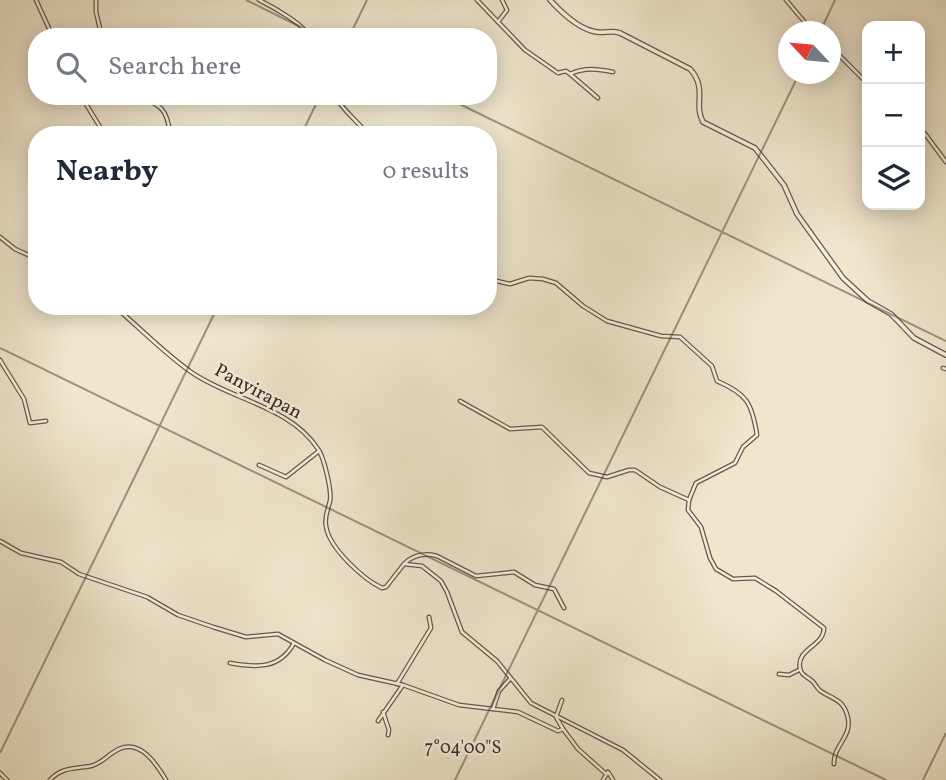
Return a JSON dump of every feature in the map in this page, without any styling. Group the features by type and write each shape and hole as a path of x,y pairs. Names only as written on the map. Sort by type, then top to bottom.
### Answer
{"street":[{"path":"36,0 49,28"},
{"path":"96,0 100,28"},
{"path":"259,0 305,28"},
{"path":"477,0 539,61 558,74 566,71 598,98"},
{"path":"498,22 507,8 502,0"},
{"path":"550,0 587,29 620,33 690,69 700,86 699,115 703,122 755,148 784,185 797,214 843,278 868,301 892,315 914,338 946,355"},
{"path":"786,0 804,21"},
{"path":"841,56 862,78"},
{"path":"570,74 584,69 613,72"},
{"path":"87,105 99,126"},
{"path":"156,105 163,108 168,126"},
{"path":"340,105 361,126"},
{"path":"925,134 946,162"},
{"path":"0,237 28,255"},
{"path":"497,281 510,284 536,278 551,281 590,311 607,320 661,336 680,337 712,366 717,380 744,395 757,435 743,447 735,463 696,483 688,510 701,527 716,569 733,579 755,578 824,628 821,639 802,656 800,669 794,674 779,674"},
{"name":"Panyirapan","path":"124,315 192,373 280,416 309,438 319,451 331,492 326,528 335,548 346,560 382,588 386,587 404,564"},
{"path":"0,360 24,400 30,423 46,421"},
{"path":"460,401 507,428 542,427 593,475 607,477 635,470 660,487 689,500"},
{"path":"260,465 286,477 319,451"},
{"path":"0,541 21,553 61,562 79,574 147,597 178,614 213,627 246,637 278,635 359,675 403,685 451,703 518,712 558,731 563,729"},
{"path":"404,564 411,558 430,554 476,576 514,572 535,585 554,589 563,601 564,608"},
{"path":"404,564 422,566 441,581 462,632 492,656 531,704 624,750 660,780"},
{"path":"397,684 429,633 432,625 429,617"},
{"path":"230,663 271,666 287,654 294,643"},
{"path":"800,669 820,691 839,700 846,713 848,733 836,752 834,764"},
{"path":"493,709 499,691 511,678"},
{"path":"378,722 403,685"},
{"path":"562,700 556,717 563,729 578,749 606,774 608,772 613,780"},
{"path":"383,711 390,730 388,735"},
{"path":"50,780 57,772 101,763 120,748 147,753 166,780"},
{"path":"0,773 6,780"},
{"path":"603,780 606,774"}]}
